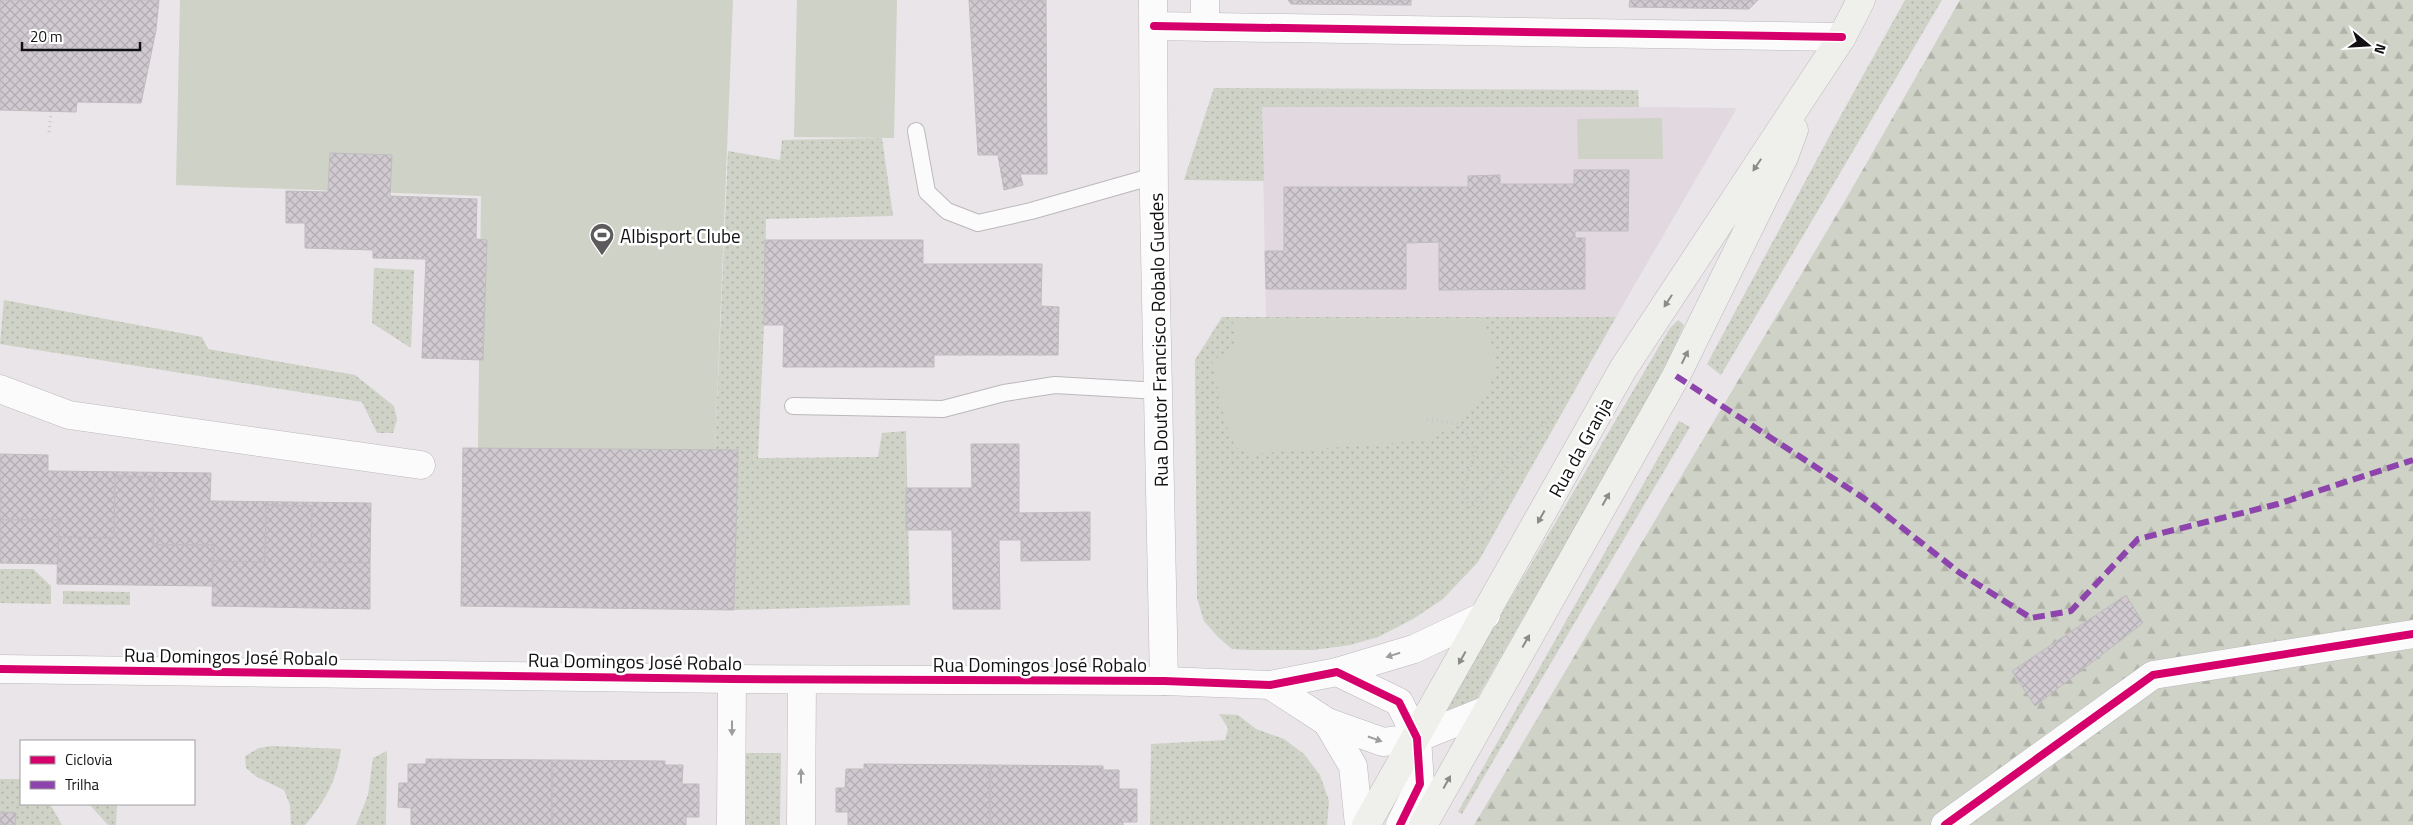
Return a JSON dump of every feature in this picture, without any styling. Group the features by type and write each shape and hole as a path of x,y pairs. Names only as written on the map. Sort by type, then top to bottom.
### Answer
{"main road":[{"name":"Rua da Granja","path":"1366,825 1417,738 1623,369 1740,189 1814,81 1842,37 1861,0"},
{"name":"Rua da Granja","path":"1423,825 1676,376 1784,157 1814,81"}],"street":[{"path":"1205,0 1205,27"},
{"path":"1153,13 1205,27 1842,37"},
{"name":"Rua Doutor Francisco Robalo Guedes","path":"1153,13 1154,176 1165,632 1164,681"},
{"path":"0,389 69,416 421,465"},
{"name":"Rua Domingos José Robalo","path":"0,669 802,680 1164,681 1270,686 1337,672 1414,649 1486,615"},
{"path":"1945,825 2153,675 2413,634"},
{"path":"1337,672 1398,702 1417,738 1420,784 1400,825"},
{"path":"731,825 732,679"},
{"path":"801,825 802,680"},
{"path":"1270,686 1327,722 1384,742 1417,738 1487,710"},
{"path":"1327,722 1353,766 1359,825"}],"lane":[{"path":"916,131 927,192 947,211 978,223 1031,211 1154,176"},
{"path":"793,406 943,410 1004,393 1055,385 1159,391"}],"path":[{"path":"49,132 51,111"},
{"path":"1427,419 1460,424 1476,449 1462,492 1471,508 1533,432 1560,411"}],"shaded area":[{"path":"1262,107 1737,108 1616,317 1266,318"}],"green space":[{"name":"Albisport Clube","path":"180,0 733,0 715,449 738,450 734,610 461,606 463,448 478,448 481,196 176,185"},
{"path":"797,0 897,0 894,138 794,137"},
{"path":"1905,0 1942,0 1721,375 1707,364"},
{"path":"1960,0 2413,0 2413,825 1474,825 1846,199"},
{"path":"1214,88 1638,90 1639,107 1262,107 1264,181 1184,180"},
{"path":"1662,118 1663,159 1578,159 1577,119"},
{"path":"882,138 893,216 766,219 764,325 758,458 878,457 882,433 906,431 910,605 734,610 738,450 715,450 728,151 780,160 782,140"},
{"path":"374,268 414,270 411,348 372,323"},
{"path":"4,300 202,337 208,349 355,375 394,406 397,419 393,433 377,433 362,402 0,344"},
{"path":"1222,317 1616,317 1478,562 1443,599 1413,619 1378,637 1350,645 1314,650 1252,650 1232,649 1218,637 1204,621 1197,598 1195,360"},
{"path":"1232,318 1482,318 1490,337 1496,365 1489,390 1476,408 1432,440 1251,454 1235,447 1225,421 1212,361 1236,347"},
{"path":"1678,320 1684,325 1639,416 1477,698 1456,710 1445,710 1670,328"},
{"path":"1679,421 1690,427 1462,814 1458,812"},
{"path":"0,569 33,569 51,586 51,604 0,603"},
{"path":"63,591 130,592 130,605 63,604"},
{"path":"1219,714 1238,715 1256,729 1284,739 1304,754 1320,775 1329,801 1327,825 1150,825 1151,744 1225,740 1228,728"},
{"path":"273,746 341,749 337,771 329,790 305,825 291,825 290,805 284,790 257,777 246,768 245,756 259,748"},
{"path":"387,751 386,825 356,825 368,795 373,758"},
{"path":"745,753 781,753 780,825 744,825"},
{"path":"0,779 20,779 20,805 51,805 62,825 15,825 16,813 0,812"},
{"path":"90,805 117,805 116,825 108,825"}],"building":[{"path":"0,0 159,0 156,30 141,103 77,102 76,112 0,110"},
{"path":"969,0 1046,0 1047,174 1020,174 1023,185 1004,190 998,155 978,155"},
{"path":"1288,0 1411,0 1411,5 1291,4"},
{"path":"1630,0 1758,0 1749,9 1629,7"},
{"path":"330,153 392,155 390,196 477,199 476,239 487,240 483,360 422,358 426,259 373,258 373,250 305,248 305,223 286,223 286,191 328,192"},
{"path":"1574,170 1629,170 1628,231 1575,231 1575,238 1585,238 1585,289 1439,290 1439,242 1406,243 1406,289 1266,289 1265,251 1284,251 1284,187 1468,187 1468,176 1500,175 1500,184 1574,184"},
{"path":"765,240 923,240 923,264 1042,264 1041,306 1059,307 1058,355 934,355 934,367 783,367 784,325 764,325"},
{"path":"971,444 1019,444 1019,513 1090,512 1090,560 1021,561 1021,540 999,540 1000,609 953,609 952,530 906,530 906,488 972,488"},
{"path":"463,448 738,450 734,610 461,606"},
{"path":"0,454 48,455 48,471 211,473 210,501 371,503 370,563 311,562 312,506 266,505 265,562 213,561 214,545 153,545 154,477 115,476 114,538 58,537 59,520 0,520"},
{"path":"115,476 154,477 153,545 214,545 213,586 57,584 58,537 114,538"},
{"path":"266,505 312,506 311,562 370,563 370,609 212,606 213,561 265,562"},
{"path":"0,520 59,520 58,564 0,563"},
{"path":"2126,595 2143,623 2035,706 2012,671"},
{"path":"426,759 552,760 552,825 411,825 411,808 398,807 399,783 408,783 408,764 426,764"},
{"path":"552,760 665,761 665,765 683,765 682,784 699,784 699,817 686,817 686,825 552,825"},
{"path":"864,764 990,765 990,825 848,825 848,812 836,812 836,788 845,788 846,769 864,769"},
{"path":"990,765 1103,766 1103,770 1119,770 1119,789 1137,789 1137,822 1123,822 1123,825 990,825"},
{"path":"0,812 16,813 15,825 0,825"}],"marked path":[{"path":"1676,376 1868,501 1960,573 2031,618 2071,611 2138,539 2278,504 2413,460"}],"cycle path":[{"path":"1154,26 1842,37"},
{"path":"1945,825 2153,675 2413,634"},
{"path":"0,669 732,679 1164,681 1270,685 1337,672 1399,702 1417,738 1420,784 1400,825"}],"place":[{"name":"Albisport Clube","path":"602,256"}]}
